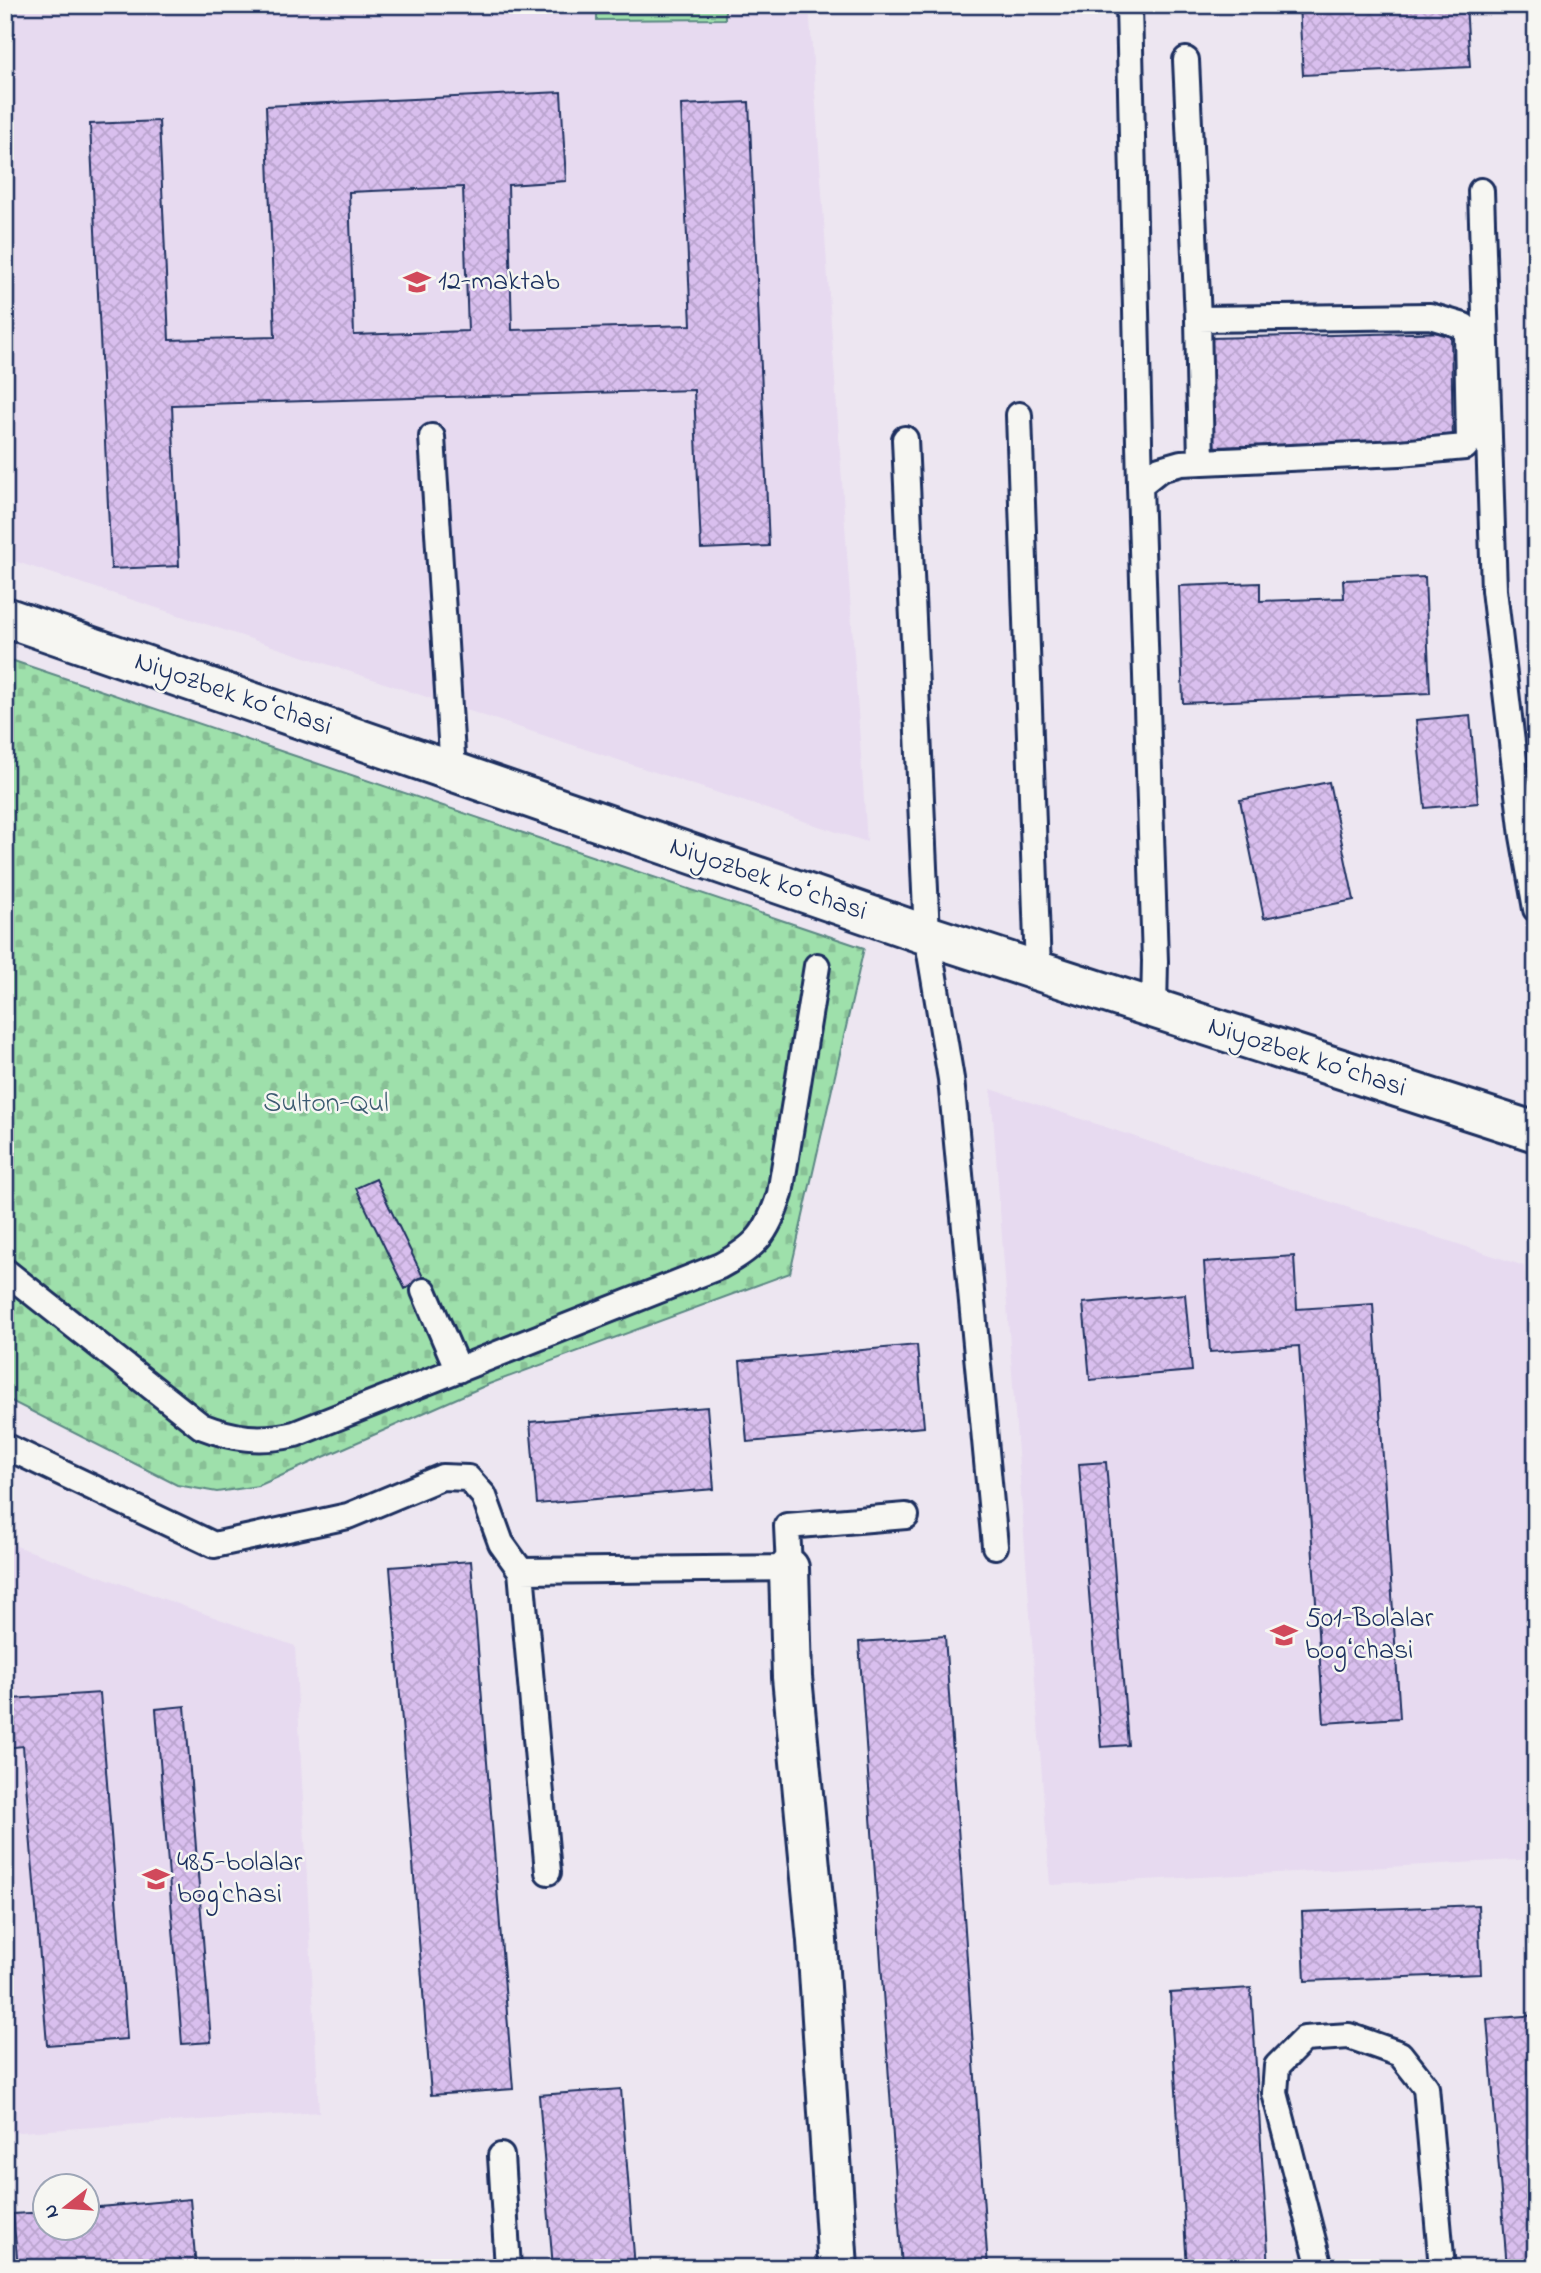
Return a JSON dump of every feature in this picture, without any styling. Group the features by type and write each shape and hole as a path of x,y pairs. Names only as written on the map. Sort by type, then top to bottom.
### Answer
{"street":[{"name":"Niyozbek koʻchasi","path":"5,617 927,935 1536,1132"},
{"path":"789,1568 792,1677 817,1941 838,2268"}],"lane":[{"path":"1129,5 1155,961 1154,1009"},
{"path":"1186,60 1198,319 1200,462"},
{"path":"1481,191 1494,590 1523,836 1536,909"},
{"path":"1140,485 1160,469 1181,463 1400,453 1465,447 1469,442 1467,346 1464,326 1430,316 1198,319"},
{"path":"1019,415 1038,971"},
{"path":"432,437 453,771"},
{"path":"905,439 927,935 951,1079 995,1546"},
{"path":"5,1271 201,1426 226,1436 270,1440 295,1434 720,1266 758,1241 772,1220 780,1194 817,966"},
{"path":"424,1291 458,1370"},
{"path":"5,1447 214,1545 348,1516 442,1478 468,1478 484,1496 501,1543 521,1571 548,1872"},
{"path":"521,1571 789,1568 787,1526 906,1516"},
{"path":"1320,2268 1275,2093 1277,2066 1304,2039 1349,2036 1400,2054 1426,2087 1442,2268"},
{"path":"501,2156 508,2268"}],"shaded area":[{"name":"12-maktab","path":"5,5 809,5 867,842 5,558"},
{"name":"501-Bolalar bogʻchasi","path":"991,1089 1524,1266 1536,1410 1536,1859 1050,1885"},
{"name":"485-bolalar bog'chasi","path":"5,1542 295,1646 319,2112 5,2133"}],"green space":[{"path":"597,5 725,5 725,19 597,20"},
{"name":"Sulton-Qul","path":"5,658 864,948 790,1273 489,1384 258,1486 217,1492 177,1485 5,1398"}],"building":[{"path":"1299,5 1466,5 1470,67 1303,75"},
{"path":"561,92 566,181 508,185 512,330 691,325 681,105 749,102 769,546 701,549 694,390 172,405 179,566 111,569 90,124 159,121 169,340 275,337 266,106","holes":["463,187 468,331 354,335 349,192"]},
{"path":"1451,332 1453,441 1213,447 1211,338"},
{"path":"1425,577 1430,693 1183,703 1179,586 1260,583 1260,601 1344,598 1343,580"},
{"path":"1470,715 1478,803 1425,808 1416,720"},
{"path":"1329,782 1354,900 1264,918 1240,800"},
{"path":"376,1179 424,1279 405,1289 356,1188"},
{"path":"1294,1256 1297,1309 1373,1304 1400,1718 1324,1723 1299,1346 1210,1352 1204,1262"},
{"path":"1185,1294 1192,1371 1090,1380 1083,1303"},
{"path":"917,1345 924,1427 747,1442 740,1361"},
{"path":"707,1407 714,1489 537,1504 530,1422"},
{"path":"1106,1462 1128,1745 1101,1747 1079,1464"},
{"path":"471,1561 513,2089 431,2095 390,1567"},
{"path":"945,1636 988,2268 902,2268 859,1642"},
{"path":"8,1661 11,1699 100,1693 127,2039 47,2045 23,1746 5,1748 5,1662"},
{"path":"185,1706 211,2042 182,2044 156,1709"},
{"path":"1478,1905 1481,1974 1305,1981 1302,1912"},
{"path":"1251,1988 1269,2268 1187,2268 1170,1993"},
{"path":"1536,2015 1536,2268 1507,2268 1487,2019"},
{"path":"621,2089 635,2268 553,2268 539,2095"},
{"path":"190,2199 196,2268 18,2268 13,2214 32,2213 32,2242 102,2242 102,2207"}],"place":[{"name":"12-maktab","path":"417,282"},
{"name":"501-Bolalar bogʻchasi","path":"1284,1635"},
{"name":"485-bolalar bog'chasi","path":"156,1879"}]}
